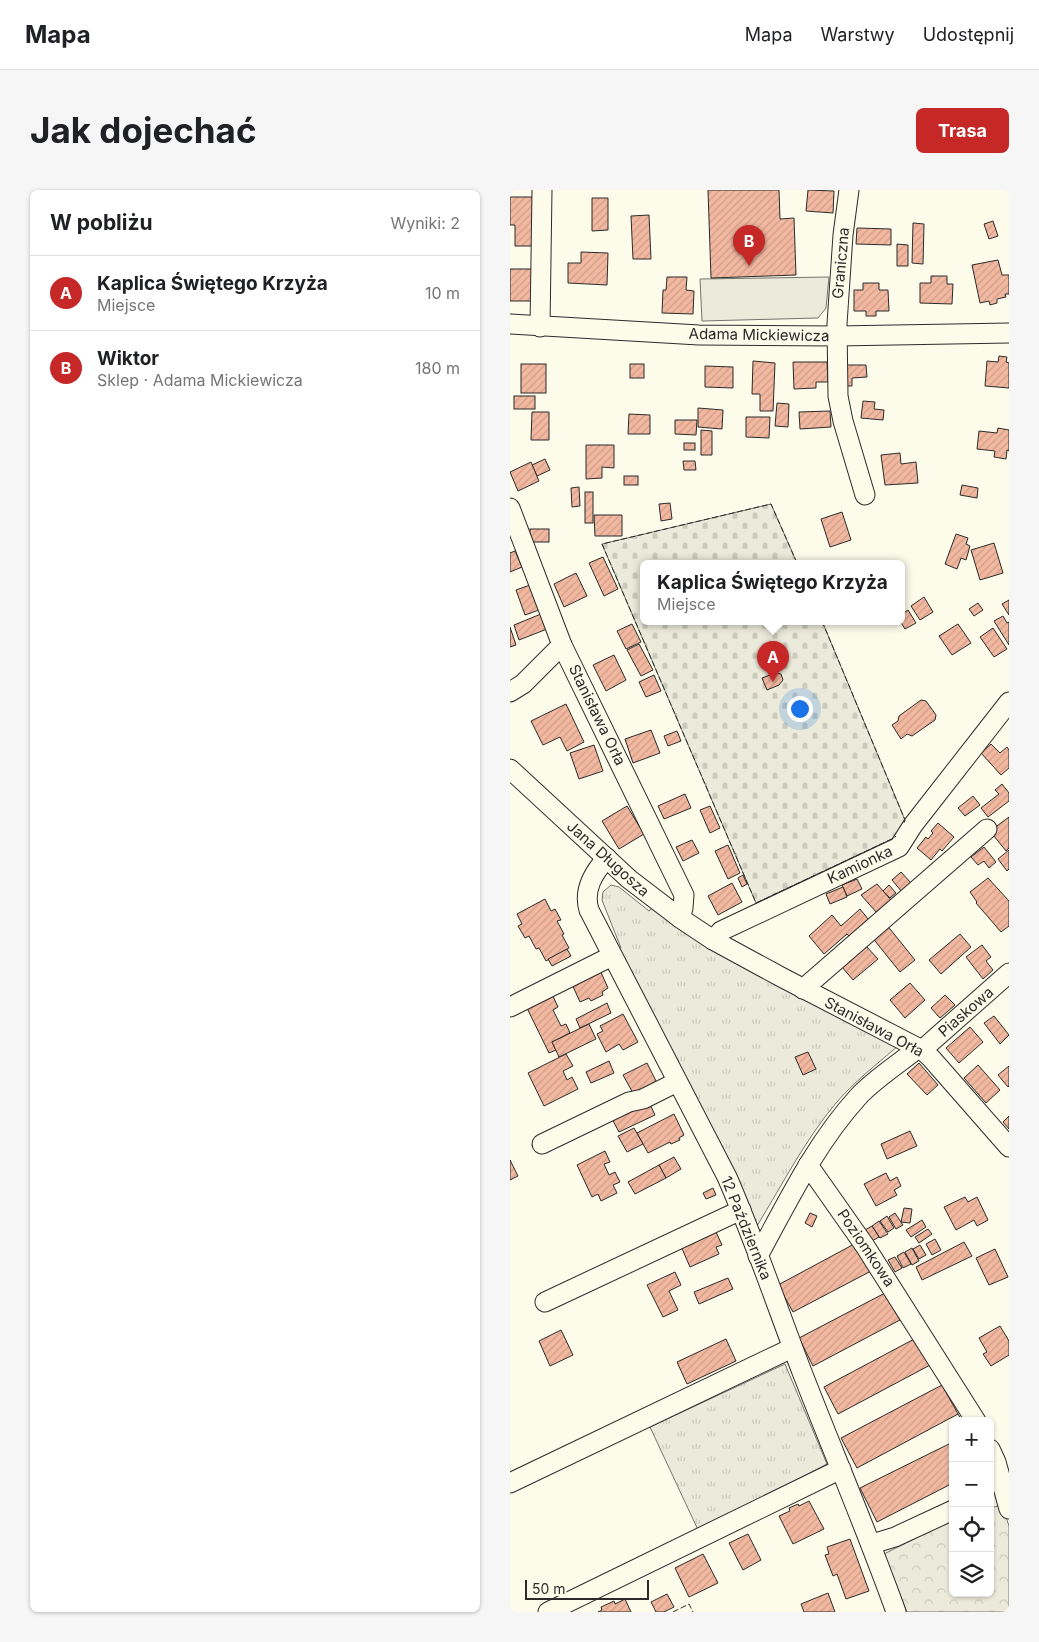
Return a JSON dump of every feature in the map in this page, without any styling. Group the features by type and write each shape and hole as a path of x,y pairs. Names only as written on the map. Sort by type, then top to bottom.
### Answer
{"street":[{"path":"540,327 542,190"},
{"name":"Graniczna","path":"849,190 843,235 837,336 838,396 843,421 865,495"},
{"name":"Adama Mickiewicza","path":"510,324 699,335 837,336 1009,333"},
{"name":"Stanisława Orła","path":"510,508 562,644 684,895 680,918"},
{"path":"510,692 523,684 562,644"},
{"name":"Kamionka","path":"713,940 721,931 899,848 913,825 1009,702"},
{"name":"Jana Długosza","path":"510,769 647,894 713,940"},
{"path":"803,989 987,829"},
{"name":"12 Października","path":"607,858 595,873 588,887 586,903 727,1177 792,1348 872,1544 896,1612"},
{"name":"Stanisława Orła","path":"713,940 920,1049 932,1058 1009,1147"},
{"path":"510,1007 612,956"},
{"name":"Piaskowa","path":"808,1165 829,1133 860,1095 920,1049 1009,973"},
{"path":"542,1144 629,1102 643,1099 677,1082"},
{"path":"758,1256 808,1165"},
{"name":"Poziomkowa","path":"808,1165 865,1246 973,1417"},
{"path":"544,1302 741,1210"},
{"path":"510,1483 792,1348"},
{"path":"994,1458 996,1462 997,1490 1009,1509"},
{"path":"548,1612 841,1469"},
{"path":"872,1544 895,1537 949,1512"}],"green space":[{"path":"771,504 796,560 640,560 640,625 824,625 905,820 894,838 756,903 602,544"},
{"path":"611,885 619,887 649,911 652,907 898,1046 850,1088 825,1117 804,1147 757,1226 617,950 621,948 602,900 603,892"},
{"path":"785,1364 827,1464 699,1532 650,1427"},
{"path":"1002,1505 1009,1526 1009,1612 907,1612 884,1554 949,1521 949,1597 994,1597 994,1507"}],"shaded area":[{"path":"829,277 826,308 818,318 702,321 700,279"}],"building":[{"path":"708,190 779,190 780,219 794,218 796,275 711,278"},
{"path":"808,190 834,191 833,213 806,211"},
{"path":"510,197 535,197 535,246 515,246 515,225 510,225"},
{"path":"592,198 608,198 608,230 592,231"},
{"path":"649,215 651,259 633,259 631,216"},
{"path":"993,221 998,236 989,239 984,224"},
{"path":"913,223 924,224 923,264 912,263"},
{"path":"857,228 891,229 891,245 856,244"},
{"path":"897,244 908,245 908,266 897,266"},
{"path":"581,252 608,253 607,285 568,283 568,263 581,263"},
{"path":"998,260 1002,275 1009,275 1009,294 1005,294 1006,297 997,299 997,303 990,305 989,301 980,303 972,265"},
{"path":"510,269 535,269 535,301 510,301"},
{"path":"931,276 947,276 947,284 953,284 952,304 920,303 920,283 931,283"},
{"path":"667,277 687,277 686,290 694,291 693,314 662,313 663,290 666,290"},
{"path":"863,283 879,283 879,290 888,290 889,311 876,311 876,316 866,316 866,311 854,311 854,290 863,290"},
{"path":"999,356 1007,357 1006,362 1009,363 1009,388 985,386 987,361 998,362"},
{"path":"753,361 775,363 773,411 760,411 760,394 752,394"},
{"path":"793,362 827,362 828,382 816,382 816,388 794,389"},
{"path":"521,364 546,364 546,393 521,393"},
{"path":"630,364 644,364 644,378 630,378"},
{"path":"842,365 866,365 867,377 852,378 852,386 844,386"},
{"path":"705,366 733,367 733,388 705,387"},
{"path":"514,396 535,396 535,409 514,409"},
{"path":"863,401 875,402 874,409 884,410 883,420 861,418"},
{"path":"777,403 789,404 788,427 775,426"},
{"path":"698,408 723,410 722,429 698,427"},
{"path":"830,411 831,427 800,429 799,412"},
{"path":"532,412 549,412 549,440 531,440"},
{"path":"629,414 650,415 650,434 628,434"},
{"path":"746,417 770,417 769,438 746,437"},
{"path":"675,420 697,420 696,435 675,434"},
{"path":"998,428 1009,430 1009,451 1007,450 1006,459 994,457 995,451 977,449 979,431 997,433"},
{"path":"701,430 712,431 712,455 701,455"},
{"path":"684,443 695,443 695,450 684,450"},
{"path":"586,445 614,445 614,468 602,467 602,478 586,479"},
{"path":"900,453 901,464 916,462 918,483 885,485 881,455"},
{"path":"545,459 550,470 537,476 532,465"},
{"path":"683,461 695,461 696,470 684,470"},
{"path":"531,462 539,481 518,491 510,472"},
{"path":"624,476 638,476 638,485 624,485"},
{"path":"962,485 978,488 977,498 960,495"},
{"path":"579,487 580,506 572,507 571,488"},
{"path":"585,492 593,492 593,523 585,523"},
{"path":"670,503 672,519 661,521 659,504"},
{"path":"842,512 851,540 830,547 821,519"},
{"path":"594,515 622,515 622,536 595,536"},
{"path":"530,529 549,529 549,542 530,542"},
{"path":"956,534 968,538 966,544 970,546 966,560 961,558 957,569 945,564"},
{"path":"994,543 1003,573 980,580 971,550"},
{"path":"515,551 522,567 510,572 510,553"},
{"path":"603,557 618,589 604,596 589,563"},
{"path":"576,573 587,596 564,607 554,584"},
{"path":"530,585 539,610 525,615 516,590"},
{"path":"924,597 933,612 920,620 911,606"},
{"path":"1009,600 1009,615 1002,604"},
{"path":"978,603 983,610 974,616 969,609"},
{"path":"908,610 916,623 905,629 902,625 905,625 905,612"},
{"path":"541,614 547,629 519,640 514,625"},
{"path":"1003,616 1007,623 1009,622 1009,645 994,621"},
{"path":"632,624 641,642 626,649 617,631"},
{"path":"958,624 971,643 952,655 939,636"},
{"path":"510,627 516,645 510,647"},
{"path":"993,628 1007,649 994,657 980,637"},
{"path":"639,644 653,670 641,676 627,650"},
{"path":"614,655 626,680 606,691 593,665"},
{"path":"775,673 781,674 783,680 779,685 767,690 762,678"},
{"path":"654,675 661,691 646,697 639,682"},
{"path":"921,700 926,701 936,715 935,720 912,736 907,734 901,739 892,725 898,721 899,716"},
{"path":"566,704 584,742 567,751 560,737 543,745 531,721"},
{"path":"651,730 660,753 633,763 625,739"},
{"path":"677,731 681,741 668,746 664,736"},
{"path":"991,744 1000,753 1007,747 1009,750 1009,768 1001,775 981,753"},
{"path":"594,745 603,771 579,779 570,753"},
{"path":"1002,784 1009,793 1009,801 988,817 981,808 999,794 995,790"},
{"path":"685,794 691,808 664,819 658,806"},
{"path":"973,796 980,805 965,816 958,808"},
{"path":"627,806 644,834 619,849 602,821"},
{"path":"710,806 720,828 710,833 700,810"},
{"path":"1009,817 1009,848 1006,851 990,831"},
{"path":"938,823 954,837 931,860 917,848 926,837 928,839 933,833 931,831"},
{"path":"692,840 699,853 683,861 676,847"},
{"path":"728,845 740,873 728,879 715,851"},
{"path":"984,847 996,862 989,868 984,861 978,865 971,857"},
{"path":"1009,850 1009,869 1007,871 998,859"},
{"path":"901,872 911,883 902,892 892,880"},
{"path":"743,875 747,884 742,887 738,878"},
{"path":"988,878 1009,901 1009,926 1001,932 976,903 970,892"},
{"path":"857,879 862,889 847,896 842,885"},
{"path":"732,883 742,902 718,915 708,896"},
{"path":"877,884 891,900 877,913 861,895"},
{"path":"889,885 896,893 890,898 883,891"},
{"path":"843,887 847,897 830,904 826,894"},
{"path":"545,899 551,911 555,909 561,920 557,921 569,948 546,961 539,948 536,949 529,936 525,938 518,926 522,924 517,914"},
{"path":"860,909 869,920 850,937 847,934 824,954 809,936 832,915 841,926"},
{"path":"886,924 915,960 900,972 871,936"},
{"path":"960,934 971,947 941,974 929,960"},
{"path":"982,945 991,957 986,961 993,970 983,979 966,957"},
{"path":"866,946 878,959 853,980 842,967"},
{"path":"567,949 571,956 552,966 548,959"},
{"path":"599,968 608,988 602,992 603,995 591,1001 589,998 580,1002 571,982"},
{"path":"910,983 925,1000 905,1018 890,1000"},
{"path":"551,992 558,1007 553,1010 561,1026 566,1024 570,1033 552,1042 556,1050 549,1053 525,1004"},
{"path":"945,995 955,1005 940,1018 931,1008"},
{"path":"607,1003 611,1013 580,1028 576,1019"},
{"path":"623,1014 638,1042 623,1050 619,1044 606,1052 597,1034 603,1031 600,1026"},
{"path":"994,1016 1009,1035 1000,1044 984,1023"},
{"path":"589,1024 596,1039 559,1057 552,1042"},
{"path":"970,1027 983,1042 959,1063 946,1048"},
{"path":"808,1052 816,1069 803,1075 795,1057"},
{"path":"566,1054 573,1066 563,1071 567,1080 572,1077 578,1089 544,1106 528,1073"},
{"path":"609,1061 614,1073 591,1083 586,1072"},
{"path":"647,1063 657,1083 634,1095 623,1075"},
{"path":"919,1063 938,1085 927,1095 907,1074"},
{"path":"978,1065 1000,1090 986,1103 964,1078"},
{"path":"1009,1066 1009,1086 1008,1087 998,1075"},
{"path":"649,1102 655,1115 619,1132 612,1119"},
{"path":"674,1114 684,1135 679,1138 680,1140 671,1144 670,1142 648,1153 637,1133"},
{"path":"1009,1116 1009,1129 1003,1122"},
{"path":"634,1128 643,1144 627,1152 618,1136"},
{"path":"910,1131 917,1146 887,1159 881,1144"},
{"path":"605,1151 610,1162 604,1164 609,1175 615,1172 620,1182 613,1185 617,1193 601,1201 598,1194 592,1197 577,1165"},
{"path":"674,1157 681,1169 666,1178 659,1165"},
{"path":"510,1160 518,1176 510,1180"},
{"path":"659,1165 666,1178 635,1194 628,1182"},
{"path":"886,1173 890,1181 897,1177 901,1186 894,1190 897,1195 876,1206 864,1184"},
{"path":"713,1188 716,1195 706,1199 703,1193"},
{"path":"965,1197 968,1202 977,1197 988,1220 977,1226 974,1220 956,1230 944,1207"},
{"path":"904,1208 912,1209 910,1223 901,1222"},
{"path":"810,1213 817,1216 812,1227 805,1223"},
{"path":"895,1213 903,1225 896,1229 889,1217"},
{"path":"887,1216 894,1228 888,1232 880,1221"},
{"path":"922,1220 926,1227 911,1237 906,1230"},
{"path":"879,1221 888,1234 880,1238 872,1226"},
{"path":"872,1226 879,1237 872,1241 865,1230"},
{"path":"928,1229 932,1234 919,1243 915,1237"},
{"path":"709,1231 710,1235 716,1232 722,1245 716,1247 719,1254 690,1267 680,1244"},
{"path":"935,1239 941,1250 932,1255 926,1244"},
{"path":"858,1242 873,1270 793,1312 778,1285"},
{"path":"964,1242 972,1256 922,1280 916,1267"},
{"path":"920,1245 926,1255 919,1259 913,1249"},
{"path":"912,1248 919,1261 912,1265 905,1252"},
{"path":"995,1249 1008,1277 989,1285 976,1258"},
{"path":"904,1252 911,1264 903,1268 897,1256"},
{"path":"895,1257 902,1268 895,1272 888,1260"},
{"path":"675,1272 681,1285 669,1291 678,1310 663,1317 647,1285"},
{"path":"728,1278 733,1289 699,1304 694,1292"},
{"path":"885,1293 900,1320 813,1366 799,1338"},
{"path":"1000,1326 1009,1341 1009,1355 991,1366 983,1354 987,1352 979,1338"},
{"path":"561,1330 573,1355 550,1366 539,1341"},
{"path":"918,1337 932,1364 838,1414 824,1387"},
{"path":"726,1339 736,1361 687,1384 677,1362"},
{"path":"942,1385 958,1414 949,1417 949,1419 857,1468 841,1438"},
{"path":"949,1444 949,1485 877,1522 860,1488"},
{"path":"809,1501 824,1529 793,1544 779,1516 790,1511 789,1508"},
{"path":"748,1534 761,1560 743,1570 729,1543"},
{"path":"850,1539 869,1591 846,1599 837,1574 833,1576 825,1555 829,1554 827,1547"},
{"path":"703,1554 718,1583 689,1597 675,1568"},
{"path":"828,1593 835,1612 804,1612 801,1604"},
{"path":"667,1594 674,1607 664,1612 656,1612 651,1602"},
{"path":"625,1599 631,1612 598,1612 602,1610 601,1607 614,1601 615,1604"}],"fence":[{"path":"796,560 771,504 602,544 756,903 896,836"},
{"path":"824,625 905,820 904,823"},
{"path":"673,1612 689,1604 693,1612"}],"place":[{"name":"Wiktor","path":"749,266"},
{"name":"Kaplica Świętego Krzyża","path":"773,682"}]}
